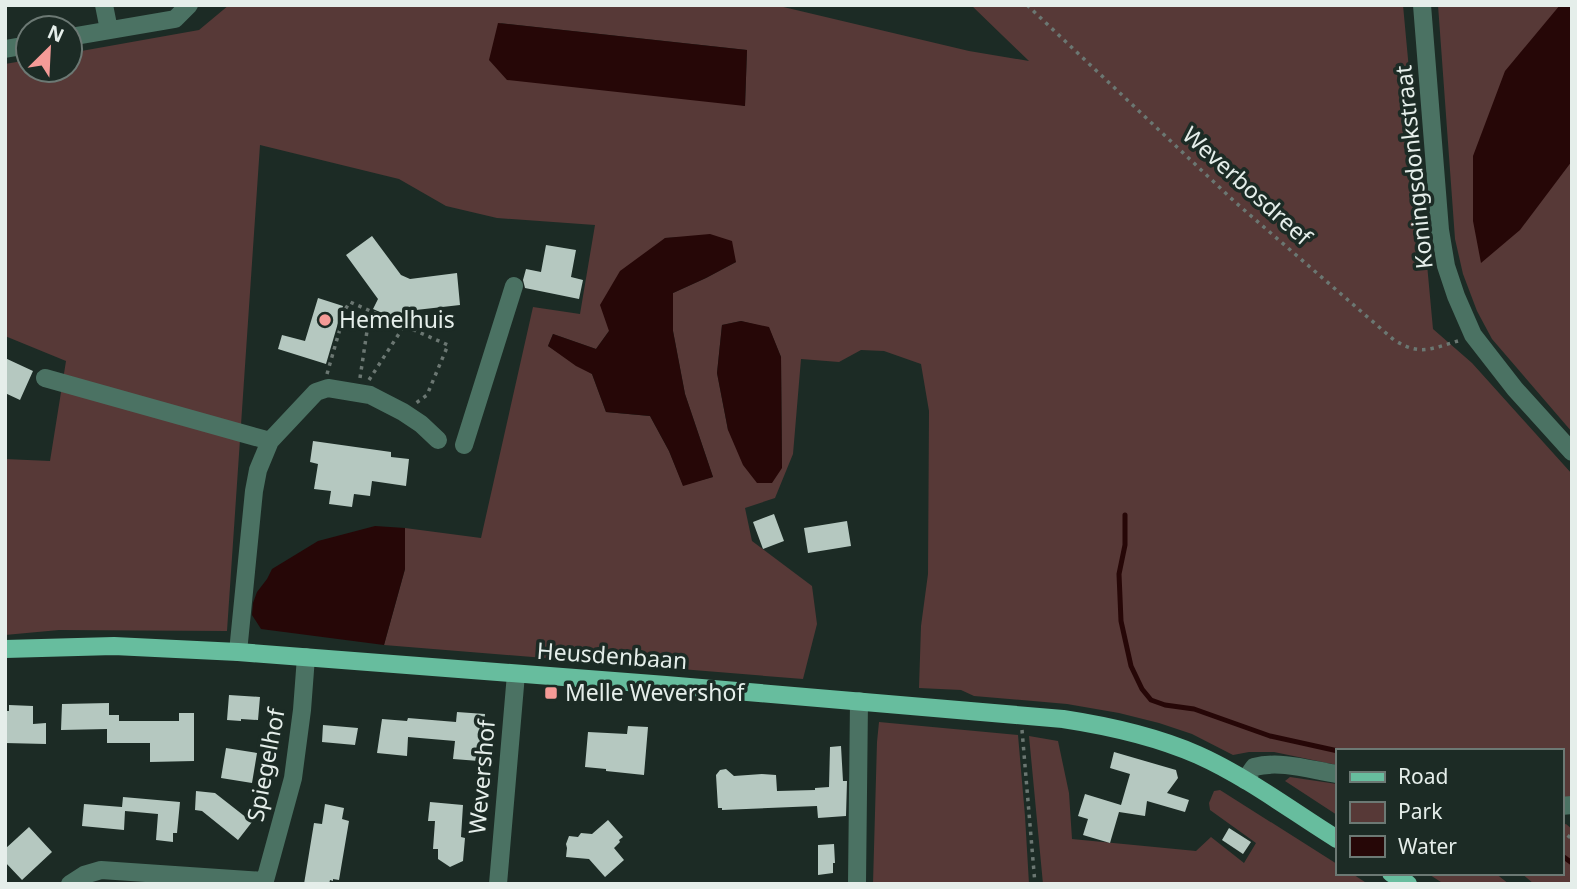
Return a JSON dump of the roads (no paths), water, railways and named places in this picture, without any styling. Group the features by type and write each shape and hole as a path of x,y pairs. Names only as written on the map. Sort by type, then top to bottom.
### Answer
{"main road":[{"name":"Heusdenbaan","path":"5,649 114,646 239,652 1063,719 1112,727 1157,739 1199,756 1245,780 1336,838"}],"street":[{"path":"104,5 109,30"},
{"path":"84,34 174,19 189,5"},
{"name":"Koningsdonkstraat","path":"1422,5 1440,230 1446,266 1456,296 1473,335 1515,388 1572,452"},
{"path":"464,445 514,286"},
{"path":"45,379 270,441"},
{"path":"239,652 254,491 258,470 270,441 316,392 327,388 370,395 404,412 438,440"},
{"name":"Spiegelhof","path":"70,884 101,870 265,882 293,778 306,657"},
{"name":"Wevershof","path":"498,884 516,674"},
{"path":"857,884 859,701"},
{"path":"1245,780 1254,767 1266,764 1336,774"}],"water":[{"path":"1560,5 1572,5 1572,161 1520,230 1481,263 1473,221 1473,156 1505,71"},
{"path":"498,23 747,50 745,106 507,80 489,60"},
{"path":"710,234 732,241 736,262 673,293 673,331 685,394 713,477 683,486 669,451 650,416 606,412 592,374 548,346 553,334 596,349 609,331 600,305 620,271 665,238"},
{"path":"741,321 769,327 781,357 782,468 772,483 757,483 743,465 728,430 717,373 722,325"},
{"path":"375,526 405,528 405,569 384,645 261,629 252,615 253,603 272,569 318,541"}],"waterway":[{"path":"1125,515 1125,545 1119,574 1121,621 1131,666 1142,689 1151,700 1194,709 1270,736 1336,751"},
{"path":"1563,856 1572,863"}],"place":[{"name":"Hemelhuis","path":"325,320"},
{"name":"Melle Wevershof","path":"551,693"}]}
